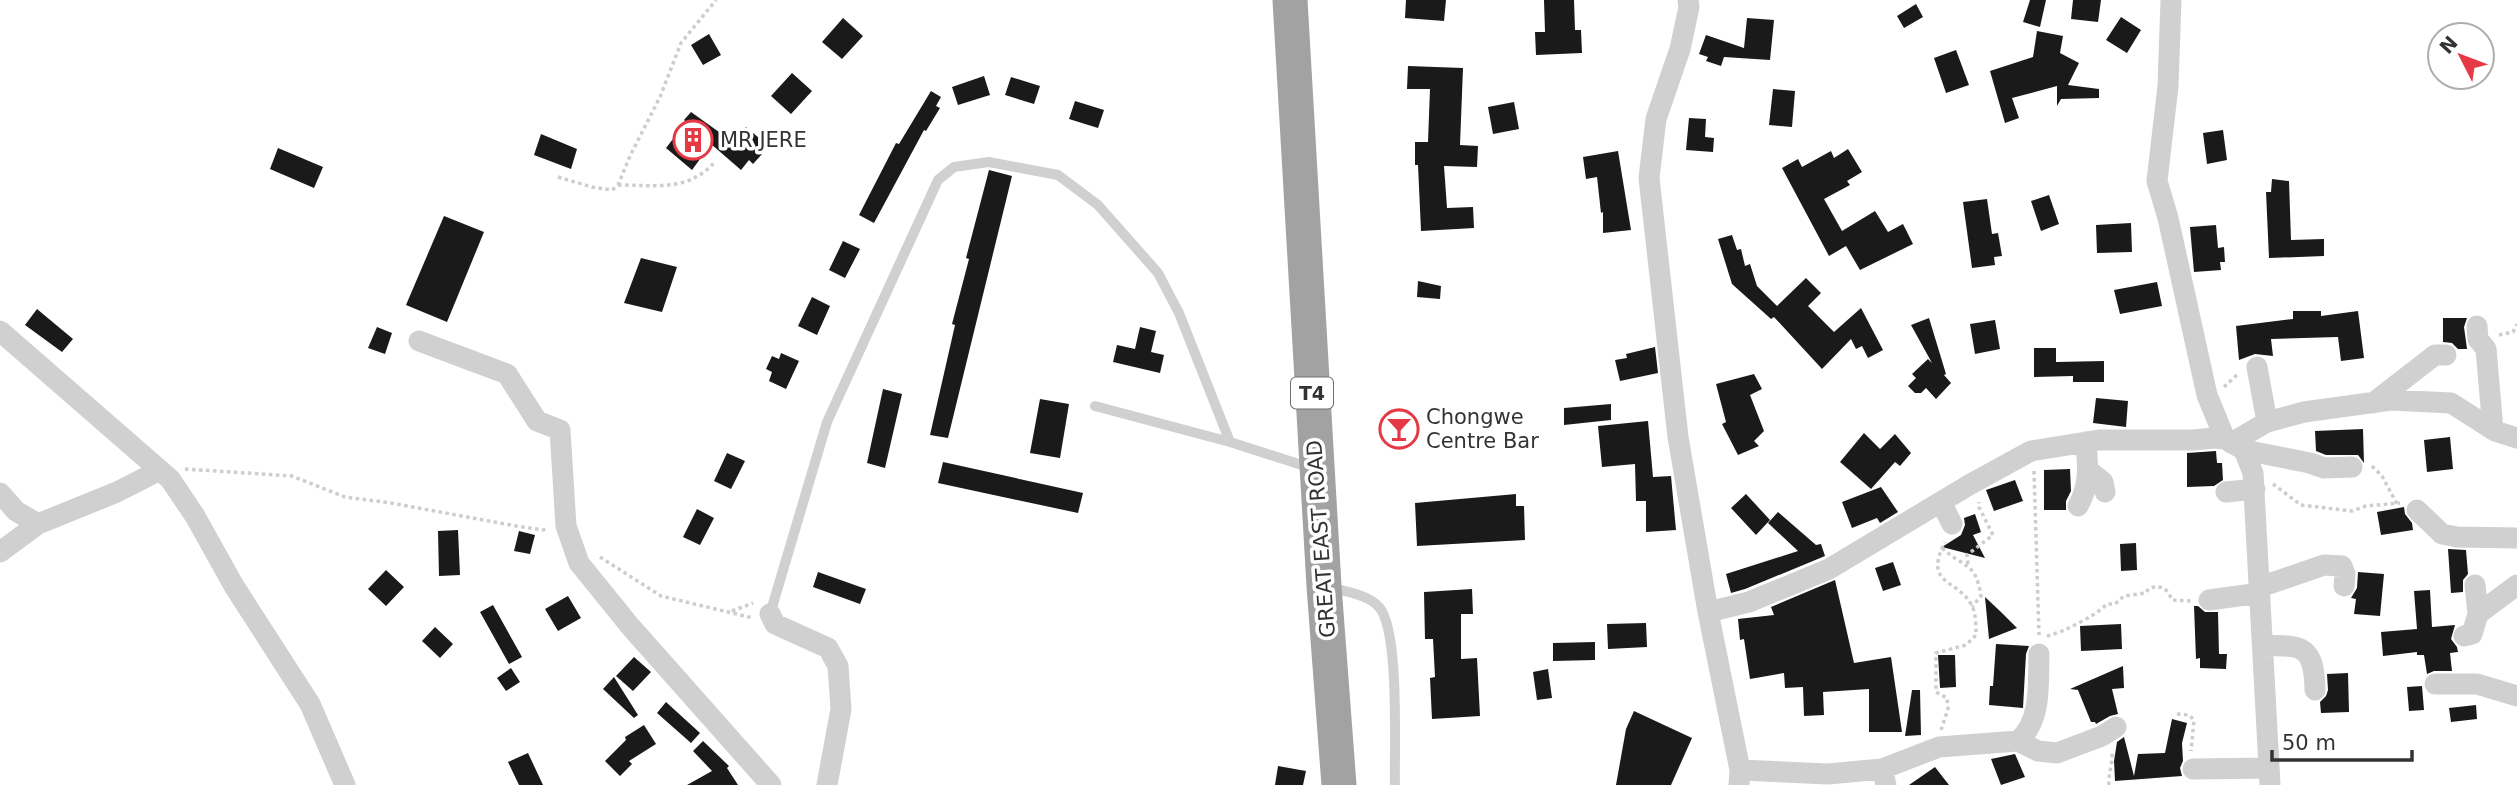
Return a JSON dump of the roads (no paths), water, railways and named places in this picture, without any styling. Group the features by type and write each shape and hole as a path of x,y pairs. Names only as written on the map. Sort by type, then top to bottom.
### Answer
{"highway":[{"name":"GREAT EAST ROAD","path":"1290,0 1324,586 1339,785"}],"street":[{"path":"1688,0 1689,7 1680,48 1656,119 1649,178 1678,437 1740,778 1828,774 1884,777 1939,747 2018,741 2038,751 2057,753 2109,732"},
{"path":"2171,0 2168,86 2157,181 2168,218 2207,395 2254,481 2270,777 2193,769"},
{"path":"2477,326 2478,339 2486,349 2510,430"},
{"path":"0,331 170,479 195,516 234,586 310,704 345,785"},
{"path":"419,341 508,374 537,421 560,430 565,519 579,563 630,626 771,785"},
{"path":"2373,403 2435,355 2446,355"},
{"path":"2257,367 2267,422"},
{"path":"2233,444 2267,422 2304,412 2391,400 2451,403 2510,430"},
{"path":"1708,612 1749,602 1829,569 2031,451 2099,440 2233,444 2324,468 2351,467"},
{"path":"2078,506 2086,492 2086,442"},
{"path":"0,552 38,524 117,492 160,470"},
{"path":"2088,470 2104,482 2105,492"},
{"path":"2226,492 2254,481"},
{"path":"0,493 16,511 38,524"},
{"path":"1941,502 1952,524"},
{"path":"2407,507 2442,534 2457,537 2517,538"},
{"path":"2209,600 2260,590 2324,565 2342,566 2345,574 2344,586"},
{"path":"2465,636 2472,634 2478,614 2475,585"},
{"path":"2478,614 2517,585"},
{"path":"773,619 828,648 838,666 842,709 827,785"},
{"path":"2263,646 2290,645 2307,653 2314,665 2315,690"},
{"path":"2018,741 2028,732 2036,711 2039,654"},
{"path":"2435,684 2477,684 2517,696"}],"lane":[{"path":"773,619 827,422 937,180 954,167 989,162 1058,175 1098,205 1158,273 1180,313 1230,442"},
{"path":"1095,406 1230,442 1317,470"},
{"path":"1324,586 1368,598 1381,609 1393,648 1395,785"}],"place":[{"name":"MR JERE","path":"693,140"},
{"name":"Chongwe Centre Bar","path":"1399,429"}]}
